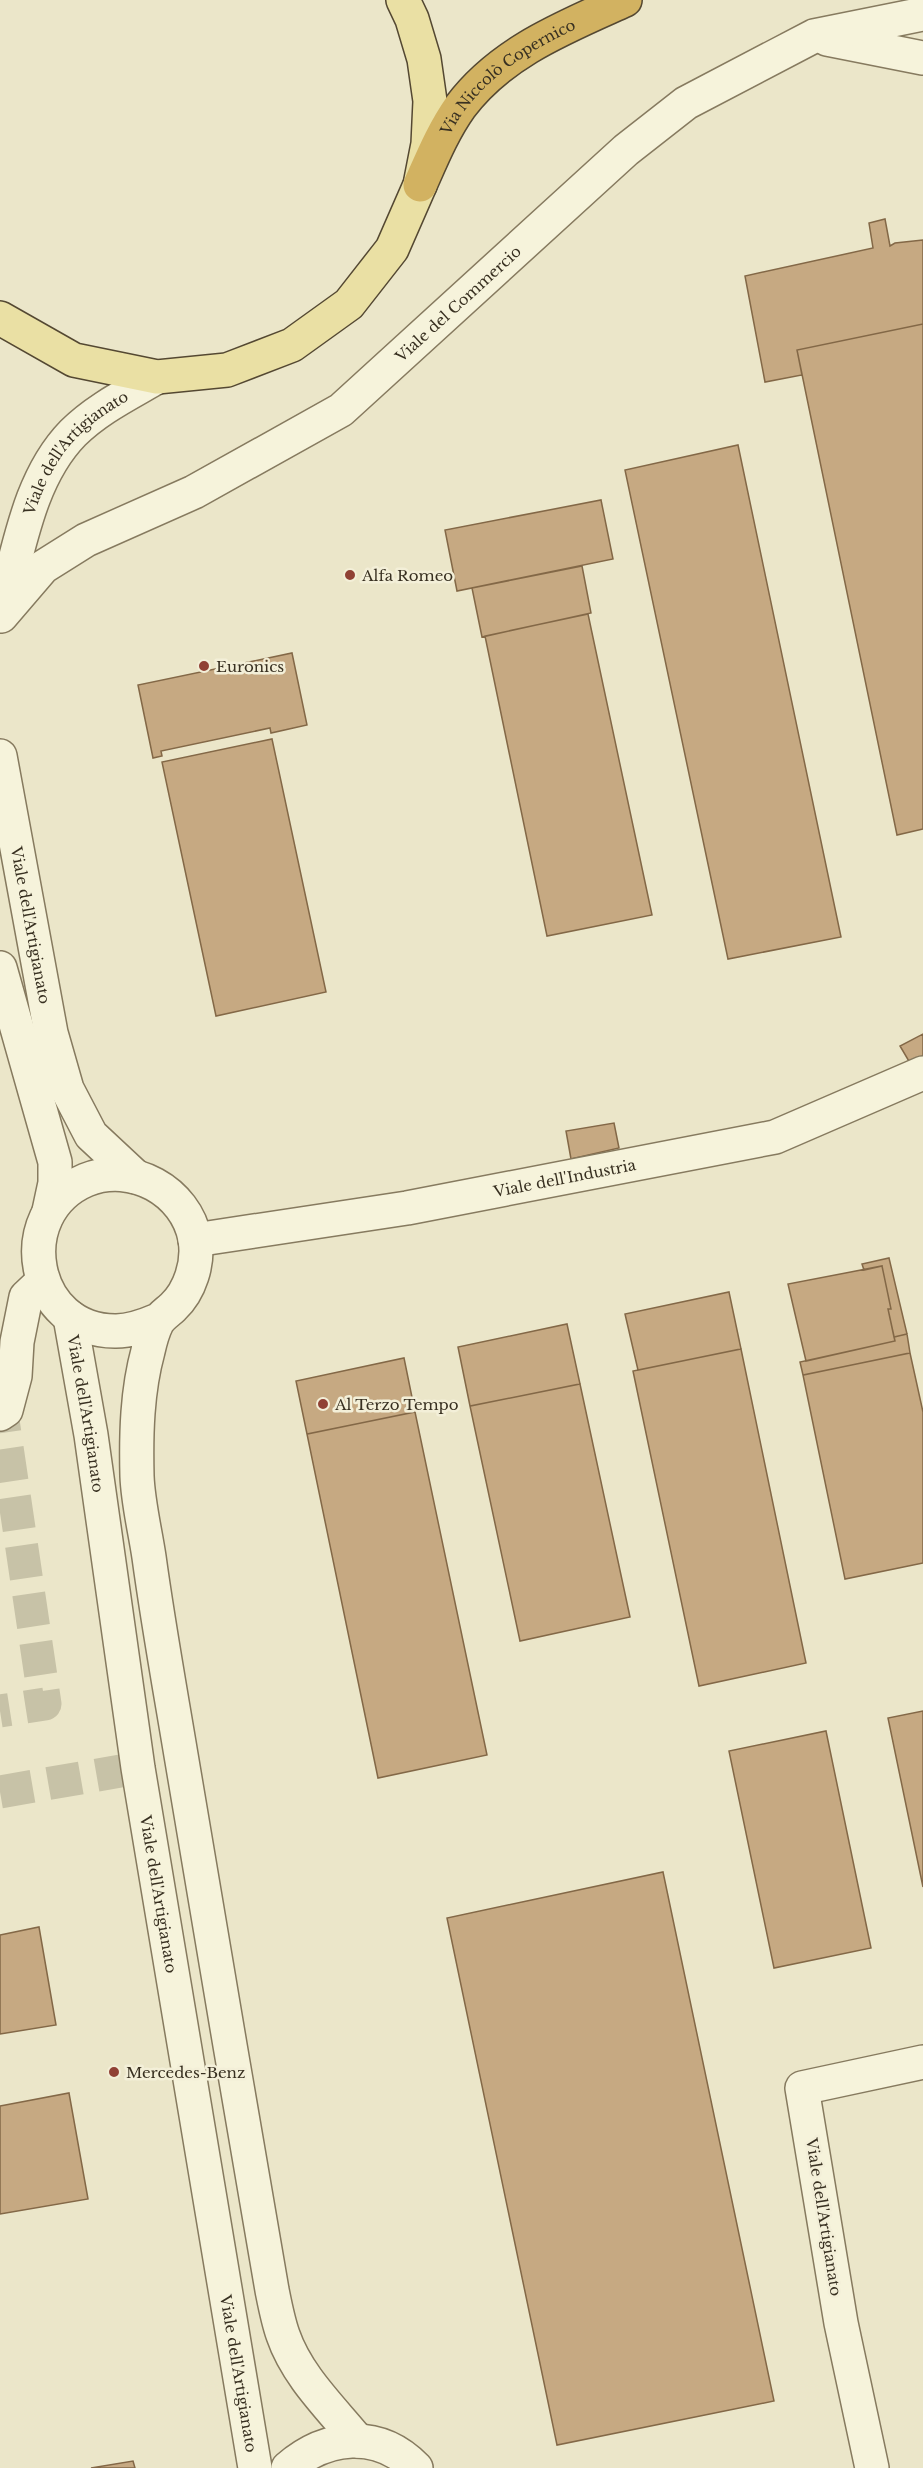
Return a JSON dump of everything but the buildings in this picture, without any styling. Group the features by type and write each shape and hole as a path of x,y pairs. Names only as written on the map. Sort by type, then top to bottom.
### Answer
{"highway":[{"name":"Via Niccolò Copernico","path":"420,185 441,138 460,106 485,80 515,54 625,0"}],"main road":[{"path":"0,318 74,360 158,377 227,370 292,345 349,304 392,249 420,185 428,144 430,101 424,59 412,19 403,0"}],"street":[{"name":"Viale del Commercio","path":"0,617 43,567 86,540 194,492 342,410 626,150 686,103 814,36 923,14"},
{"path":"814,36 923,58"},
{"name":"Viale dell'Artigianato","path":"0,617 33,498 51,460 73,433 99,411 158,377"},
{"name":"Viale dell'Artigianato","path":"0,756 51,1033 67,1089 91,1135 136,1177"},
{"name":"Viale dell'Artigianato","path":"0,968 55,1162 55,1182 49,1211 40,1233 37,1257 43,1281 54,1301 70,1317 91,1327 114,1332 137,1329 158,1320 176,1305 189,1286 195,1263 195,1240 189,1220 178,1203 164,1189 126,1174 106,1174 86,1180 66,1193 49,1211"},
{"name":"Viale dell'Industria","path":"195,1240 407,1208 775,1137 923,1073"},
{"path":"0,1414 6,1410 15,1376 17,1342 26,1297 43,1281"},
{"name":"Viale dell'Artigianato","path":"70,1317 91,1435 138,1768 255,2468"},
{"name":"Viale dell'Artigianato","path":"158,1320 147,1352 137,1413 138,1481 157,1615 272,2290 283,2336 294,2359 307,2379 358,2441"},
{"name":"Viale dell'Artigianato","path":"872,2468 841,2323 802,2088 923,2062"},
{"path":"288,2468 304,2454 330,2443 358,2441 388,2448 416,2467"}],"tunnel":[{"path":"0,1400 45,1704 0,1711"},
{"path":"0,1792 138,1768"}],"place":[{"name":"Alfa Romeo","path":"350,575"},
{"name":"Euronics","path":"204,666"},
{"name":"Al Terzo Tempo","path":"323,1404"},
{"name":"Mercedes-Benz","path":"114,2072"}]}
